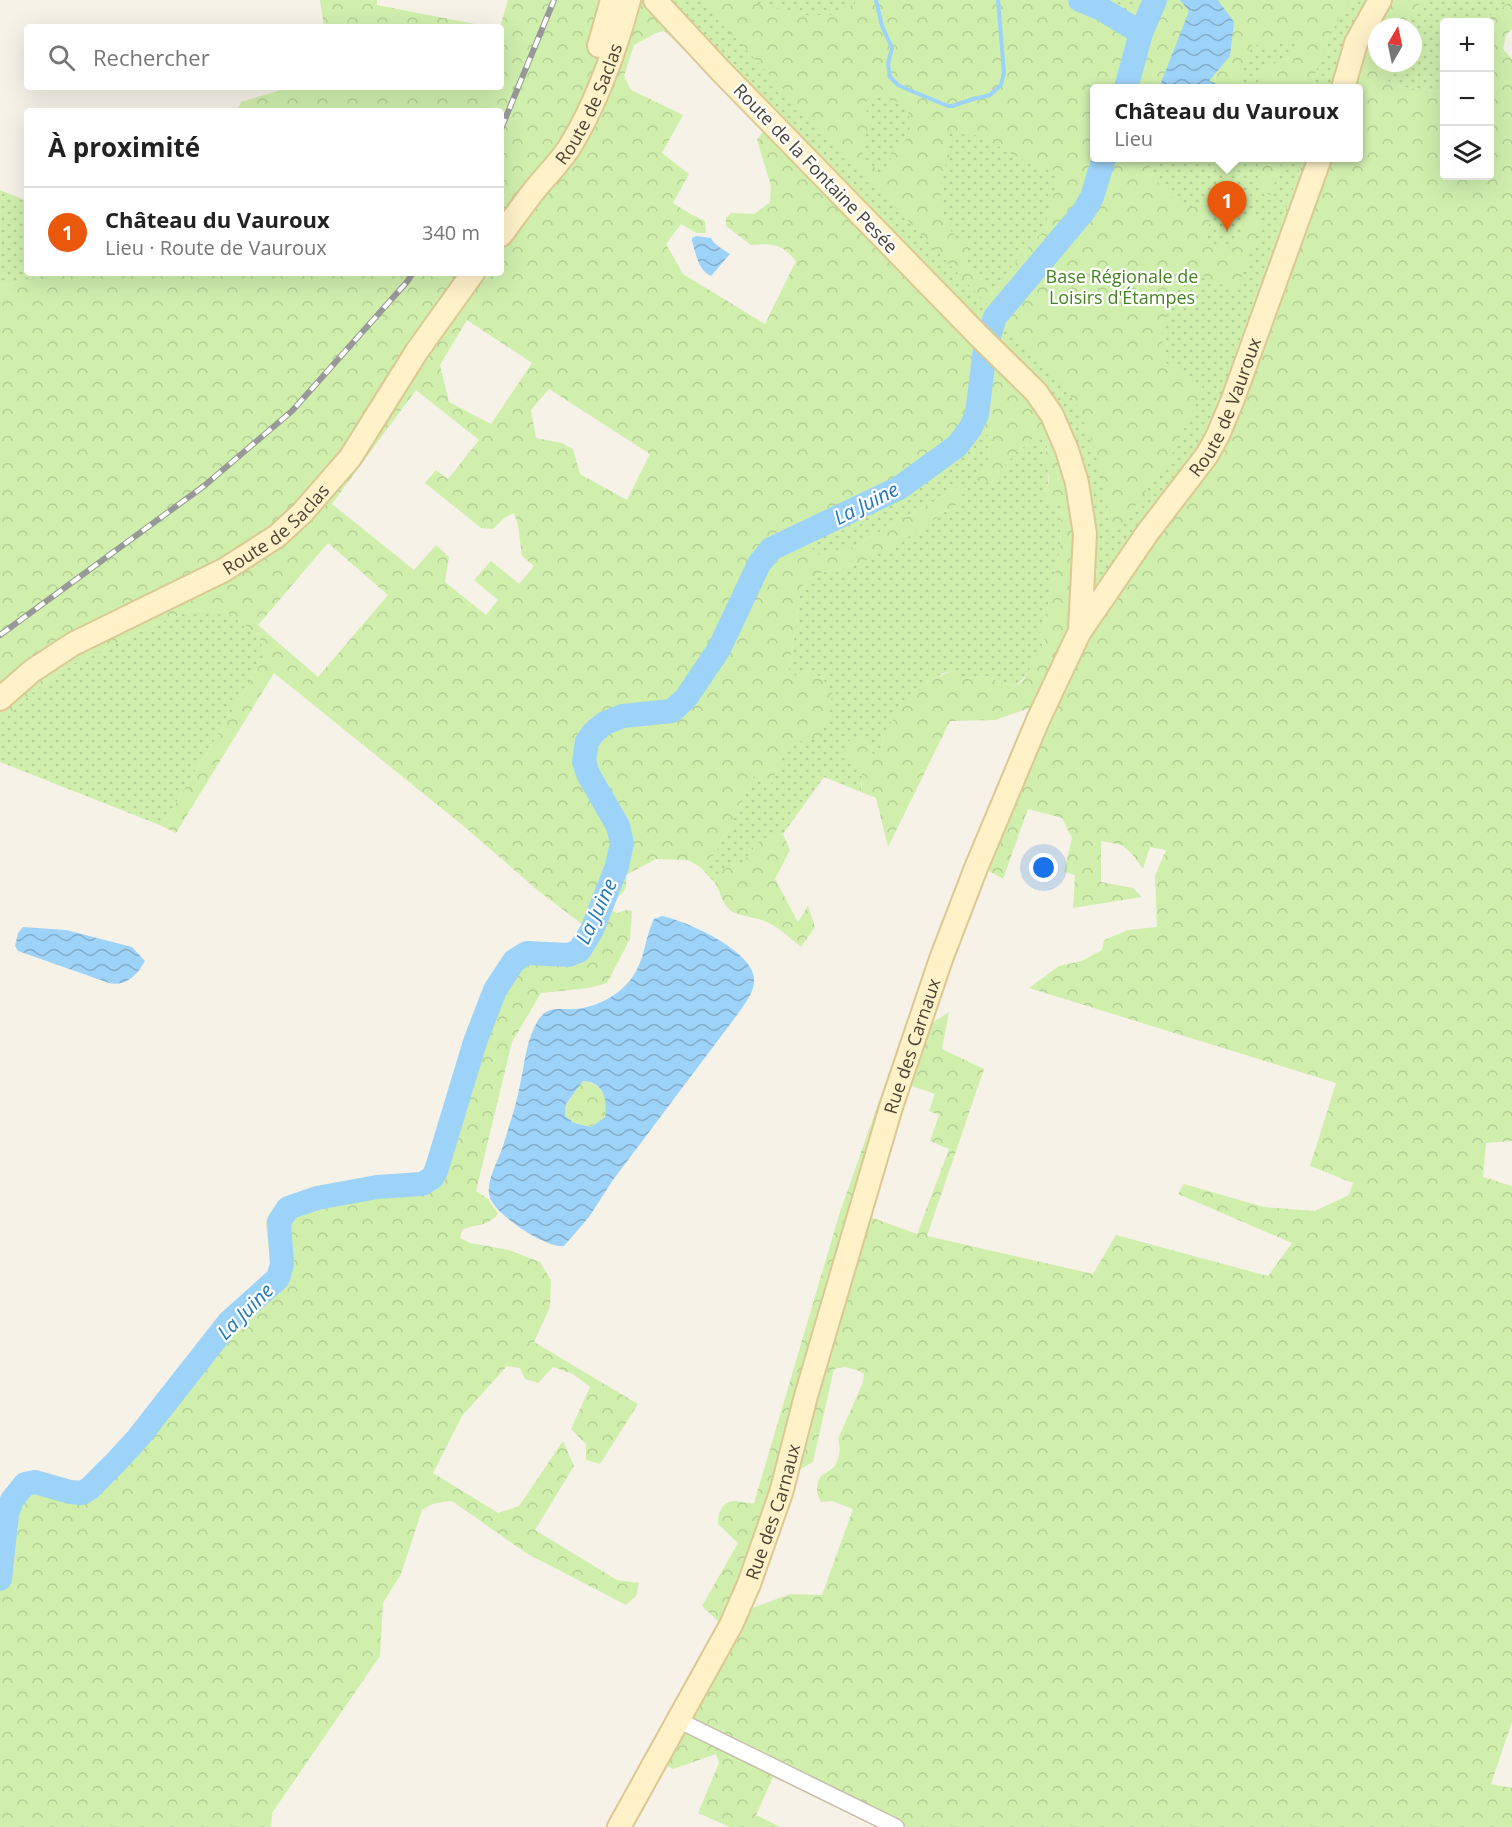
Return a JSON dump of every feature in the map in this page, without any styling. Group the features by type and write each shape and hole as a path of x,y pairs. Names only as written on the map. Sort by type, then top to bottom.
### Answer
{"street":[{"name":"Route de Saclas","path":"529,197 588,78 605,30 612,0"},
{"name":"Route de Saclas","path":"504,231 568,150 586,117 620,33 629,0"},
{"name":"Route de la Fontaine Pesée","path":"655,0 720,70 1002,359"},
{"path":"1344,84 1356,43 1380,0"},
{"name":"Route de Vauroux","path":"1080,631 1148,532 1207,455 1218,435 1319,162"},
{"name":"Route de Saclas","path":"0,699 32,671 73,644 224,570 277,536 302,513 350,458 417,351 471,276"},
{"name":"Rue des Carnaux","path":"619,1827 730,1625 749,1584 780,1493 806,1396 891,1107 941,959 1020,762 1080,631 1085,534 1077,483 1067,450 1052,415 1036,392 1002,359"},
{"path":"678,1720 896,1827"}],"green space":[{"path":"320,0 377,0 377,5 475,24 324,24"},
{"path":"508,0 672,0 982,328 1058,413 1088,600 1188,467 1221,395 1303,162 1363,162 1363,84 1332,84 1351,39 1373,0 1424,0 1408,18 1368,18 1368,72 1391,72 1387,73 1387,80 1394,86 1440,92 1440,180 1494,180 1494,18 1486,18 1509,3 1512,7 1512,29 1506,35 1503,49 1512,59 1512,1141 1486,1143 1483,1177 1512,1186 1512,1722 1491,1784 1512,1788 1512,1827 906,1827 778,1766 756,1815 780,1827 730,1827 698,1813 719,1763 716,1754 673,1769 662,1763 734,1636 702,1606 738,1543 718,1524 720,1513 729,1502 754,1503 839,1215 899,1044 949,1012 942,1049 984,1069 927,1236 1093,1274 1116,1235 1268,1276 1292,1243 1178,1194 1184,1184 1264,1207 1315,1211 1349,1195 1353,1183 1310,1166 1336,1083 1029,988 1059,966 1082,961 1102,950 1104,940 1128,930 1157,927 1155,876 1166,850 1150,847 1143,869 1122,845 1101,841 1101,882 1133,888 1142,897 1073,908 1075,875 1064,872 1072,838 1062,818 1028,809 1003,879 984,868 1059,698 995,720 950,721 888,847 876,798 861,792 862,771 847,755 845,742 860,737 874,756 879,756 885,733 891,723 914,694 933,679 955,671 965,679 986,676 1015,686 1023,681 1045,640 1040,634 1044,625 1060,549 1062,505 1049,505 1044,493 1047,489 1049,474 1043,463 1049,441 1046,435 1038,434 1013,456 992,481 984,483 977,480 981,470 990,459 988,450 993,439 963,420 946,448 905,481 808,539 816,555 851,548 961,486 963,500 902,541 859,564 821,573 802,583 789,670 796,676 810,671 823,679 833,693 821,739 798,742 788,748 769,789 764,786 759,772 755,773 736,815 712,858 700,867 688,860 656,859 626,875 624,891 610,901 608,909 617,913 632,911 630,939 607,983 589,988 541,993 512,1042 476,1191 488,1199 498,1214 485,1223 462,1230 460,1238 470,1243 509,1250 540,1262 551,1280 550,1307 534,1342 638,1404 600,1464 586,1460 586,1444 571,1429 590,1387 573,1374 553,1367 538,1383 525,1379 520,1368 507,1366 462,1416 433,1473 498,1513 519,1506 563,1441 574,1466 535,1530 617,1580 639,1583 636,1596 626,1605 526,1553 452,1501 433,1504 422,1510 401,1574 383,1603 380,1656 272,1813 271,1827 0,1827 0,1503 4,1495 14,1484 23,1478 32,1476 65,1485 82,1485 149,1409 220,1315 266,1276 270,1267 270,1259 266,1223 276,1205 315,1187 420,1174 429,1165 466,1040 475,1042 498,984 513,962 526,953 568,955 578,950 591,931 536,889 466,828 274,673 176,833 162,826 265,657 259,636 227,612 193,610 156,624 62,669 27,697 0,723 0,286 42,276 504,276 504,108 238,108 241,102 281,90 504,90 504,24 501,24","holes":["664,31 766,126 757,140 771,186 770,202 754,214 731,213 726,218 726,226 751,245 777,246 796,261 765,324 683,274 666,244 681,224 696,233 706,233 705,221 673,203 689,174 662,153 683,115 631,90 624,76 634,45","467,320 532,363 491,424 449,402 440,365","549,389 650,454 627,500 580,474 573,449 562,443 536,438 531,410","416,390 479,440 448,479 436,470 425,483 481,528 493,529 504,518 514,513 522,556 534,566 519,584 491,561 474,580 498,600 486,615 445,582 449,557 436,545 414,570 332,504","328,543 388,595 318,677 258,625","909,1085 935,1094 929,1111 939,1115 930,1141 949,1149 917,1234 862,1214","845,1367 864,1374 863,1382 838,1439 840,1449 838,1460 834,1467 820,1478 817,1492 821,1502 832,1501 853,1509 822,1595 790,1594 747,1610 795,1472 813,1462 834,1369"]},
{"name":"Base Régionale de Loisirs d'Étampes","path":"672,0 1373,0 1351,39 1332,84 1090,84 1090,162 1303,162 1221,395 1188,467 1088,602 1083,484 982,328"},
{"name":"Base Régionale de Loisirs d'Étampes","path":"699,0 748,0 807,15 830,15 855,4 855,0 1080,0 1116,16 1136,7 1140,0 1350,0 1333,30 1311,84 1258,84 1263,70 1297,50 1293,39 1266,47 1252,44 1238,84 1090,84 1090,162 1150,162 1148,174 1183,208 1217,205 1203,240 1232,250 1248,216 1261,220 1237,290 1212,281 1186,265 1162,328 1163,361 1203,387 1171,457 1109,541 1107,507 1095,451 1083,418 1056,377","holes":["869,97 898,102 906,108 910,118 910,129 902,145 891,152 890,164 880,173 861,155 869,122 865,104","950,131 982,138 1032,164 1055,171 1059,178 1044,232 1036,238 991,291 968,270 968,244 954,235 945,222 941,209 940,180 949,156 946,145"]},
{"path":"1424,0 1512,0 1512,7 1508,4 1486,18 1440,18 1440,92 1394,86 1387,80 1389,72 1422,72 1422,18 1408,18"},
{"path":"1258,162 1282,162 1270,196 1258,184"},
{"path":"0,190 24,200 24,276 42,276 0,286"},
{"path":"963,419 993,439 988,450 990,459 981,470 992,481 1013,456 1038,434 1046,435 1049,441 1046,450 1048,482 1044,493 1056,504 1062,505 1060,549 1044,625 1040,634 1045,639 1036,659 1025,677 1015,686 986,676 964,679 955,671 943,673 924,685 884,735 879,756 874,756 865,741 861,792 824,777 783,834 758,842 744,863 734,865 717,875 715,883 700,867 712,858 736,815 755,773 759,772 764,786 789,746 796,743 823,679 810,671 796,676 789,670 802,583 821,573 859,564 961,486 851,548 816,556 808,539 905,481 946,448"},
{"path":"193,610 227,612 259,636 265,657 162,826 0,762 0,723 27,697 62,669 156,624"},
{"path":"783,834 790,850 775,879 798,922 808,906 815,927 801,947 771,924 731,911 725,905 715,883 717,875 726,868 744,862 758,842"},
{"path":"583,1081 600,1089 605,1098 605,1117 591,1127 574,1123 565,1116 566,1104"}],"water":[{"path":"1180,0 1218,0 1234,22 1230,56 1209,81 1218,84 1161,84 1189,11"},
{"path":"696,236 711,238 716,245 730,254 711,276 703,270 698,261 692,241 692,238"},
{"path":"662,916 673,919 701,930 730,947 750,968 754,978 753,989 737,1015 613,1180 589,1217 564,1246 545,1242 509,1220 492,1202 489,1194 491,1176 503,1146 516,1101 529,1043 539,1019 547,1012 592,1006 614,995 626,985 640,964 654,919","holes":["583,1081 590,1082 603,1093 606,1104 605,1117 591,1127 574,1123 565,1116 566,1104"]},
{"path":"23,927 66,930 132,947 145,961 130,979 121,983 109,983 18,951 15,946 18,933"}],"waterway":[{"path":"876,0 882,26 892,48 888,64 890,77 898,85 948,106 990,95 1001,85 1004,73 998,0"},
{"path":"1080,0 1100,8 1141,33"},
{"name":"La Juine","path":"1127,84 1141,33 1155,0"},
{"name":"La Juine","path":"0,1579 7,1514 12,1500 25,1484 35,1482 82,1493 115,1463 138,1438 229,1322 278,1278 282,1264 279,1222 288,1208 317,1198 377,1187 422,1184 432,1178 475,1042 495,990 514,961 527,953 568,955 579,951 592,930 617,866 622,843 618,826 588,774 584,761 587,742 593,733 605,723 623,716 672,711 686,698 719,649 759,564 771,549 899,488 957,446 970,429 977,414 985,349 995,317 1084,211 1092,197 1103,162"}],"railway":[{"path":"504,122 554,0"},
{"path":"0,635 204,486 292,411 411,276"}],"place":[{"name":"Château du Vauroux","path":"1227,231"}]}
